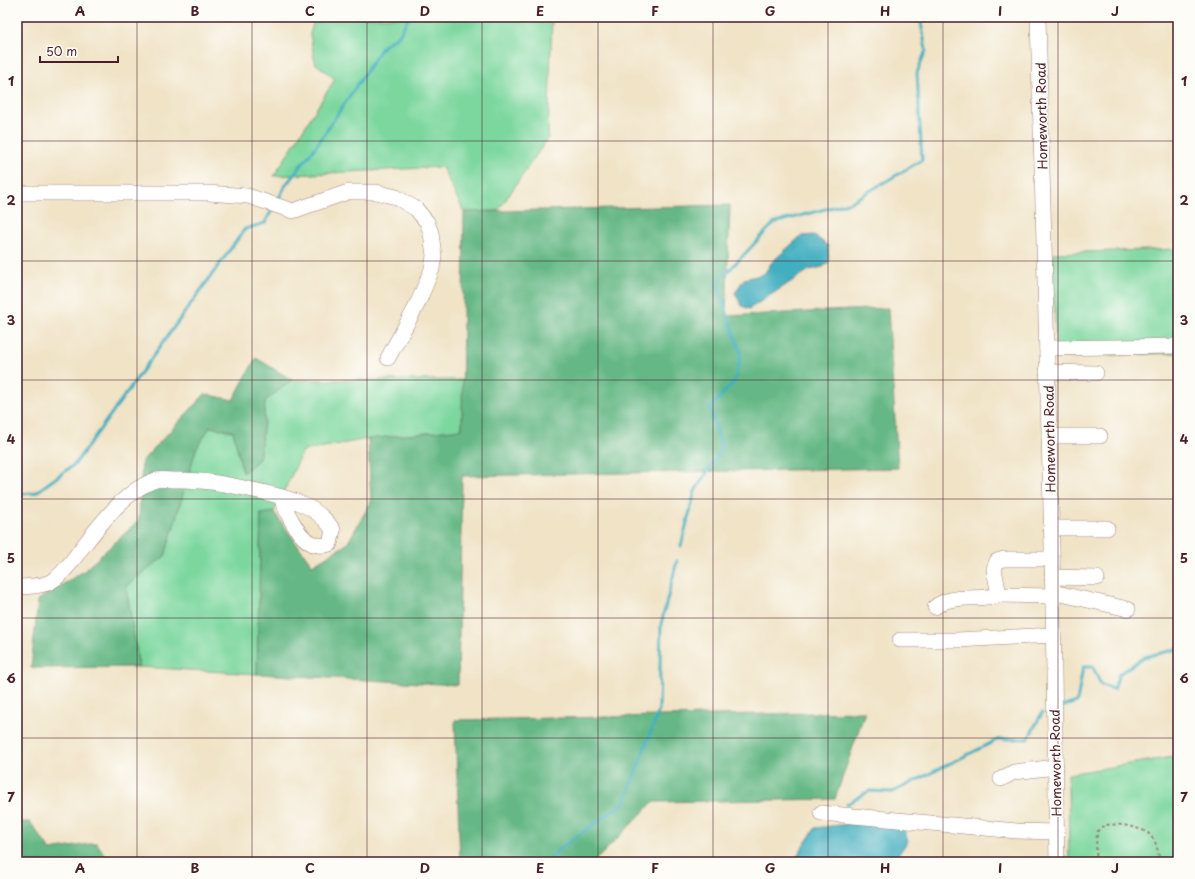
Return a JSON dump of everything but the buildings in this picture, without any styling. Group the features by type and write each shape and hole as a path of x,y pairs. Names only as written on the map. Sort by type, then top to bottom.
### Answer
{"street":[{"name":"Homeworth Road","path":"1038,17 1053,594 1057,862"},
{"path":"17,193 208,193 248,196 285,210 293,211 348,192 376,192 396,197 416,209 426,222 431,233 433,248 432,269 417,306 388,358"},
{"path":"1047,348 1178,346"},
{"path":"1047,372 1096,373"},
{"path":"1049,436 1092,436"},
{"path":"17,587 50,583 69,565 118,505 138,490 156,480 196,480 281,497"},
{"path":"1051,528 1107,528"},
{"path":"999,596 994,569 997,561 1004,559 1052,559"},
{"path":"1052,577 1098,578"},
{"path":"935,607 940,602 954,599 1053,594 1128,609"},
{"path":"900,640 958,640 1053,635"},
{"path":"1001,779 1014,772 1056,767"},
{"path":"821,813 1017,831 1057,832"}],"path":[{"path":"1096,862 1098,831 1103,825 1108,824 1135,828 1149,834 1156,844 1160,862"}],"green space":[{"path":"315,17 552,17 548,138 498,211 464,212 442,167 274,176 335,79 315,63 310,34"},
{"path":"730,205 726,316 888,308 898,468 462,476 458,685 257,674 261,514 274,512 312,565 347,544 371,502 368,439 462,429 464,212"},
{"path":"1178,249 1178,353 1056,357 1053,253"},
{"path":"256,358 292,380 265,401 259,459 243,473 233,431 210,427 196,449 165,556 126,586 139,667 31,668 38,600 84,571 139,520 142,461 205,394 233,400"},
{"path":"292,380 463,380 462,430 368,439 303,451 274,512 261,514 257,674 139,667 125,586 165,556 196,449 210,427 233,431 243,473 259,459 265,401"},
{"path":"865,712 835,799 653,802 594,862 460,862 455,720"},
{"path":"1178,756 1178,862 1069,862 1068,774"},
{"path":"17,822 30,822 50,850 97,843 109,862 17,862"}],"water":[{"path":"814,235 828,246 829,262 823,267 809,270 749,309 742,306 735,293 744,279 764,274 772,262 801,236"},
{"path":"855,823 903,826 908,841 893,862 793,862 815,828"}],"waterway":[{"path":"277,202 285,186 317,145 383,46 399,35 409,17"},
{"path":"681,546 695,491 722,449 710,408 735,381 741,354 717,283 774,223 851,202 922,160 917,73 926,50 920,17"},
{"path":"17,494 35,493 75,464 245,229 265,223 273,208"},
{"path":"547,862 558,850 624,803 659,710 661,624 677,561"},
{"path":"1064,706 1077,702 1083,667 1093,667 1101,685 1114,689 1119,674 1144,657 1178,649"},
{"path":"847,804 869,791 893,792 999,739 1028,739 1042,713"}]}
